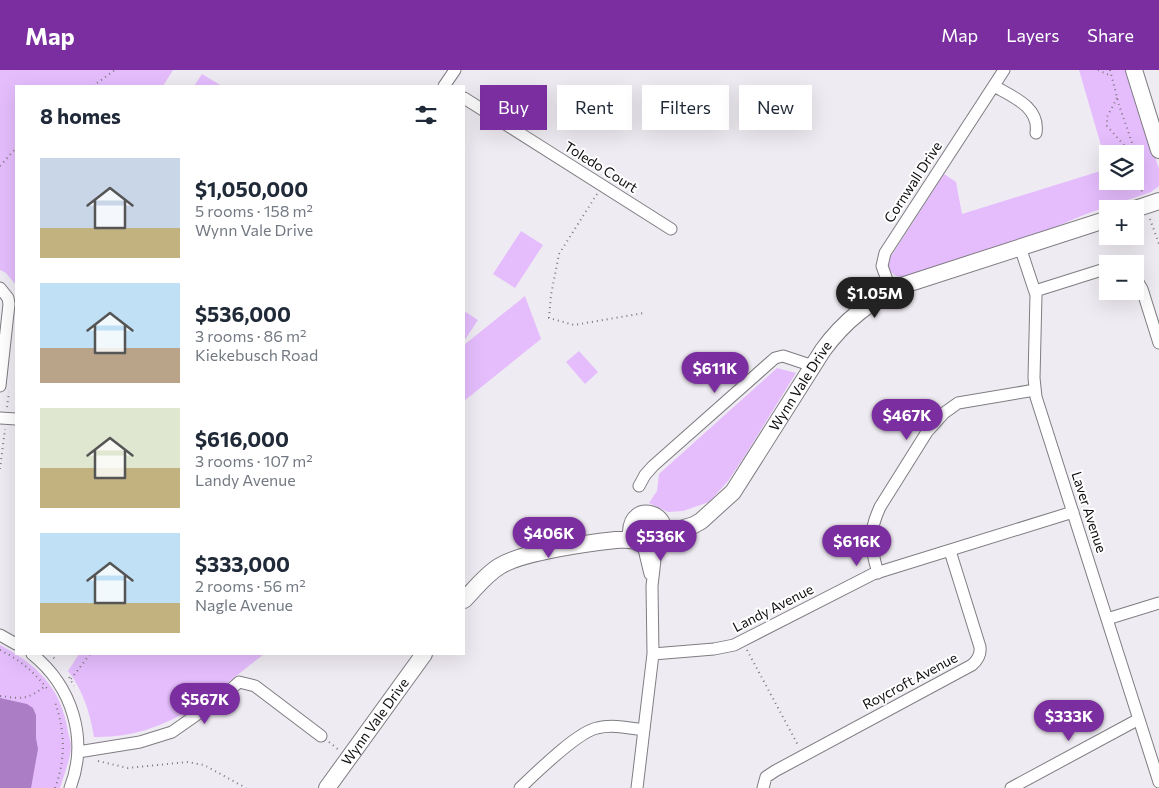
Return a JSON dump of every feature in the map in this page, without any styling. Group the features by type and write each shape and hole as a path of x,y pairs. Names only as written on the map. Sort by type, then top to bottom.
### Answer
{"main road":[{"path":"1134,70 1159,150"},
{"path":"1144,70 1159,118"},
{"name":"Wynn Vale Drive","path":"465,599 500,566 516,558 625,539 649,541 694,525 714,509 737,486 833,337 848,321 878,297 911,282 1099,222"},
{"name":"Wynn Vale Drive","path":"657,516 680,521 714,509"},
{"path":"644,513 657,516 663,527 649,541 631,532 632,523 639,515 644,513"},
{"name":"Wynn Vale Drive","path":"465,598 474,581 485,569 499,557 509,552 603,533 632,523"},
{"name":"Wynn Vale Drive","path":"327,788 423,655"}],"street":[{"path":"446,85 455,70"},
{"name":"Cornwall Drive","path":"891,291 882,266 885,253 1004,70"},
{"path":"994,86 1030,108 1037,124 1036,133"},
{"name":"Toledo Court","path":"465,99 671,229"},
{"name":"Laver Avenue","path":"1020,247 1035,291 1036,397 1159,782"},
{"path":"1035,291 1099,271"},
{"path":"0,288 8,298 9,304 5,385"},
{"path":"1144,295 1159,342"},
{"path":"639,486 653,466 774,358 787,357 813,366"},
{"path":"878,573 870,546 874,519 927,432 944,413 958,403 1035,390"},
{"name":"Landy Avenue","path":"652,654 719,649 742,641 878,573 1073,512"},
{"path":"637,788 652,654 652,586 649,541"},
{"name":"Roycroft Avenue","path":"763,788 766,777 775,771 977,661 980,647 950,551"},
{"path":"1107,619 1159,603"},
{"path":"0,635 15,643"},
{"path":"33,655 50,670 63,688 74,714 77,728 78,754 70,788"},
{"path":"78,754 140,742 172,732 222,697 239,682 255,686 321,736"},
{"path":"1011,788 1139,719"},
{"path":"520,788 588,730 607,726 644,730"}],"path":[{"path":"94,85 115,70"},
{"path":"1098,70 1111,76"},
{"path":"1110,70 1133,145"},
{"path":"1117,98 1107,118 1107,126 1124,145"},
{"path":"0,166 15,149"},
{"path":"603,186 560,254 551,295 549,318 574,325 644,313"},
{"path":"1141,190 1159,244"},
{"path":"0,469 7,419 5,385"},
{"path":"742,641 804,755"},
{"path":"0,650 19,660 50,691"},
{"path":"63,688 89,655"},
{"path":"0,696 19,699 34,695 45,686"},
{"path":"54,697 62,722 64,752 60,775 55,788"},
{"path":"321,736 349,757"},
{"path":"78,754 128,768 187,762 204,765 246,788"}],"shaded area":[{"path":"0,70 173,70 164,85 15,85 15,284 6,273 0,270"},
{"path":"1079,70 1127,70 1159,169 1159,186 1151,192 1127,200 1099,200 1099,210 1034,236 903,278 896,276 889,268 888,261 944,174 956,182 962,214 1099,171 1099,190 1144,190 1144,145 1101,145"},
{"path":"202,74 220,85 195,85"},
{"path":"521,231 543,245 515,288 493,274"},
{"path":"525,296 541,339 465,400 465,344"},
{"path":"465,312 478,320 465,340"},
{"path":"579,351 598,372 585,384 566,362"},
{"path":"777,368 796,373 728,481 709,502 683,511 668,512 649,503 657,491 659,474"},
{"path":"0,645 13,652 36,670 54,691 65,717 71,747 60,788 0,788"},
{"path":"78,655 263,655 225,685 186,712 165,723 143,731 120,736 94,737 85,702 78,686 68,671"},
{"path":"0,698 27,704 33,708 36,715 38,749 31,788 0,788"}]}
